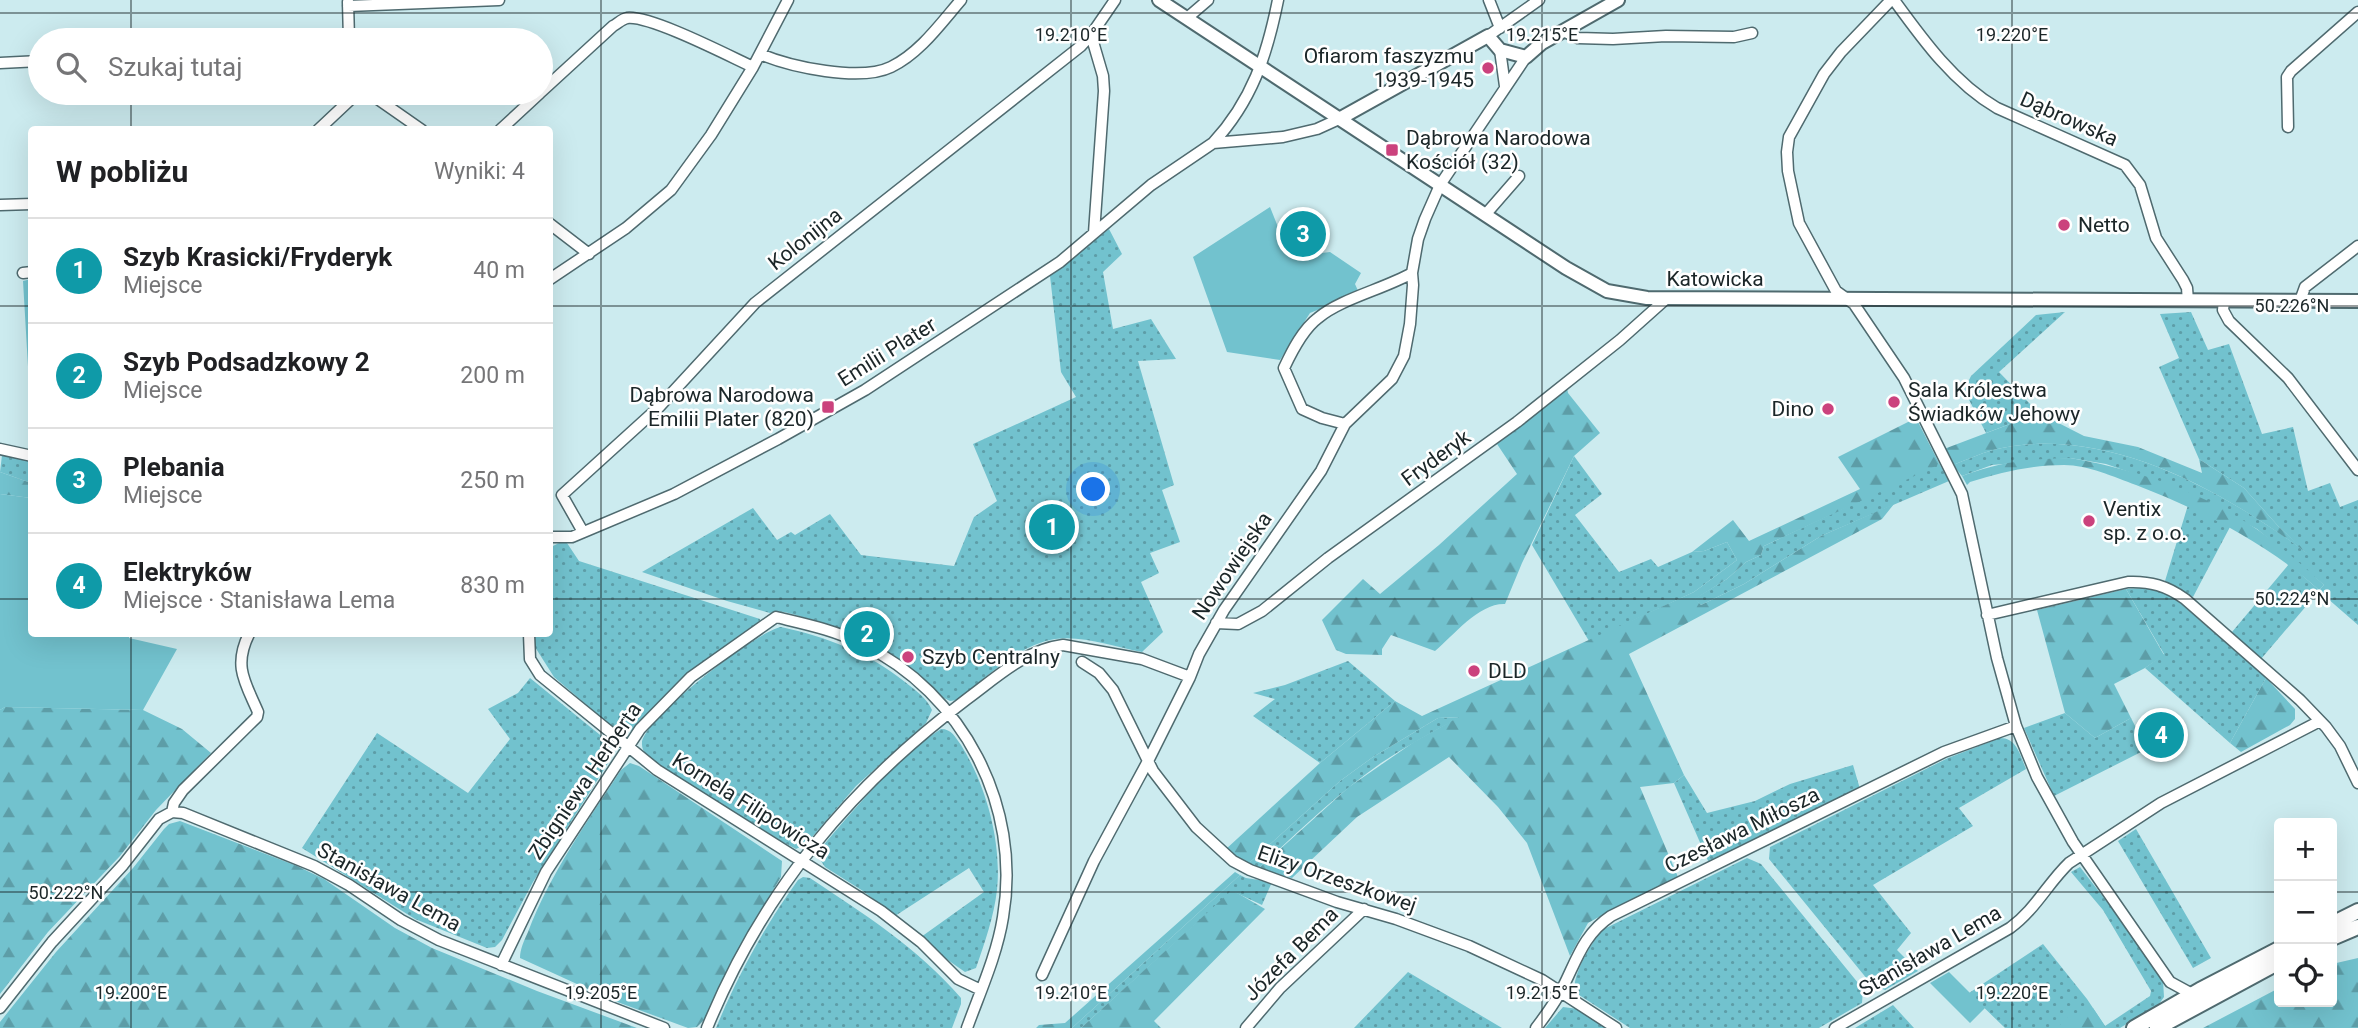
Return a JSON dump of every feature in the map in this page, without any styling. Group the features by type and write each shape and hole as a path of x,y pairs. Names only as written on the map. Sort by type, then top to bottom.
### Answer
{"main road":[{"path":"2337,922 2358,911"},
{"path":"2337,936 2358,926"},
{"path":"2134,1028 2274,952"},
{"path":"2157,1028 2274,965"}],"street":[{"path":"349,28 348,3 499,0"},
{"path":"553,277 626,228 671,190 711,135 753,67 789,0"},
{"path":"760,54 789,64 827,71 890,68 945,21 961,0"},
{"name":"Kolonijna","path":"583,532 562,495 659,407 755,303 1080,46 1115,0"},
{"name":"Katowicka","path":"1159,0 1566,268 1607,291 1627,296 1667,298 2358,301"},
{"path":"1187,19 1208,0"},
{"name":"Emilii Plater","path":"553,538 572,537 685,488 865,390 1047,271 1151,185 1213,143 1226,129 1243,104 1261,67 1278,0"},
{"path":"1489,0 1500,27"},
{"path":"1213,143 1238,142 1317,130 1488,36 1539,0"},
{"path":"1500,50 1526,57 1542,43 1618,0"},
{"path":"1892,0 1841,52 1824,74 1789,137 1787,152 1791,196 1799,223 1836,291 1854,304 1904,378 1962,494 1987,615 2016,726 2049,801 2170,982 2192,994"},
{"name":"Dąbrowska","path":"1892,0 1922,38 1980,99 2125,166 2140,185 2156,238 2183,280 2188,300"},
{"path":"2288,127 2287,77 2358,12"},
{"path":"553,80 625,18 639,19 681,33 753,67"},
{"path":"1563,31 1578,38 1613,39 1666,36 1734,37 1752,33"},
{"path":"1091,35 1100,65 1104,92 1094,233"},
{"path":"1488,36 1500,50 1505,86"},
{"name":"Nowowiejska","path":"1042,975 1094,861 1148,761 1216,623 1321,471 1345,424 1392,379 1404,356 1410,324 1412,272 1418,239 1440,185 1526,57"},
{"path":"0,63 28,62"},
{"path":"322,126 345,105"},
{"path":"386,105 416,126"},
{"path":"504,126 526,105"},
{"path":"1485,215 1519,176"},
{"path":"0,205 28,204"},
{"path":"553,226 589,254"},
{"path":"2300,301 2305,287 2358,246"},
{"path":"1345,424 1302,409 1284,368 1315,320 1328,310 1392,284 1412,272"},
{"name":"Fryderyk","path":"1216,623 1238,624 1262,611 1328,558 1517,422 1620,340 1667,298"},
{"path":"2224,301 2223,310 2229,321 2288,378 2358,470"},
{"path":"0,449 28,455"},
{"path":"1987,615 2128,582 2158,584 2185,599 2320,721 2340,746 2358,783"},
{"name":"Zbigniewa Herberta","path":"501,965 546,872 627,747 656,710 691,677 776,617 830,631 872,649 912,676 949,713 970,742 986,775 999,810 1007,869 1003,918 994,954 967,1028"},
{"path":"0,1008 52,942 123,865 159,820 172,812 174,803 183,790 257,717 258,712 240,667 240,654 248,637"},
{"name":"Kornela Filipowicza","path":"529,637 530,659 540,675 627,747 671,779 887,915 921,942 958,979 981,990"},
{"path":"707,1028 747,943 800,861 836,817 878,773 949,713 1017,661 1050,646 1077,646 1154,662 1190,677"},
{"name":"Elizy Orzeszkowej","path":"1082,662 1099,673 1113,690 1153,771 1196,827 1233,861 1250,870 1337,902 1469,946 1542,980 1616,1028"},
{"name":"Stanisława Lema","path":"1835,1028 2010,928 2029,912 2059,872 2161,803 2320,721"},
{"name":"Czesława Miłosza","path":"1536,1028 1561,991 1584,941 1611,916 1944,752 2016,726"},
{"name":"Stanisława Lema","path":"172,812 183,813 301,859 341,880 426,934 664,1028"},
{"name":"Józefa Bema","path":"1246,1028 1280,988 1364,909"},
{"path":"2170,982 2171,1006"}],"green space":[{"path":"1270,207 1284,242 1298,256 1330,252 1361,273 1355,284 1359,293 1310,313 1280,360 1227,352 1193,257"},
{"path":"1109,229 1122,254 1103,272 1113,329 1151,319 1176,359 1138,361 1174,485 1162,490 1180,542 1150,553 1159,573 1141,582 1163,632 1142,652 1076,639 1041,642 1015,655 957,700 950,701 896,658 842,630 790,613 770,613 727,601 642,572 753,508 777,540 791,532 795,535 830,514 861,555 954,566 974,517 997,501 973,444 1076,397 1061,372 1050,276"},
{"path":"28,280 28,367 23,281"},
{"path":"2065,312 1999,372 2039,413 1986,433 1964,390 1971,376 2036,315"},
{"path":"2191,312 2208,350 2229,344 2262,434 2293,427 2308,491 2330,483 2340,507 2358,500 2358,625 2319,591 2261,659 2232,632 2289,564 2319,590 2324,585 2257,529 2184,491 2106,464 2070,458 1992,465 1962,476 1953,465 1993,450 2035,444 2077,446 2118,454 2199,486 2274,529 2307,553 2244,488 2199,459 2159,367 2179,358 2160,314"},
{"path":"1567,388 1568,393 1600,433 1574,456 1505,604 1495,605 1476,614 1435,651 1391,635 1382,649 1382,655 1346,654 1336,650 1322,620 1363,579 1380,594 1517,474 1497,444"},
{"path":"2039,413 2084,436 2138,447 2202,473 2199,459 2244,488 2279,527 2316,560 2245,511 2206,489 2165,470 2122,455 2079,446 2036,444 1993,450 1953,465 1944,449"},
{"path":"1916,418 1939,463 1936,466 1764,546 1761,555 1746,562 1727,579 1695,599 1701,605 1744,584 1821,536 1894,504 1882,519 1629,654 1684,775 1674,783 1640,787 1678,877 1588,923 1570,956 1527,843 1498,807 1449,757 1357,817 1292,878 1258,869 1349,787 1414,742 1459,717 1438,718 1373,757 1340,781 1248,864 1226,849 1320,763 1395,701 1422,716 1694,592 1737,560 1727,542 1704,551 1692,552 1733,520 1749,541 1860,489 1838,457"},
{"path":"2,455 28,460 28,482 0,472"},
{"path":"1574,456 1602,494 1575,515 1619,572 1651,559 1658,567 1692,552 1704,551 1727,542 1737,560 1694,592 1589,641 1532,545"},
{"path":"2070,458 2144,476 2215,504 2267,536 2324,585 2319,590 2277,557 2209,517 2161,495 2092,469 2064,465 2028,468 1993,475 1967,485 1962,476 2015,462"},
{"path":"1939,463 1949,481 1821,536 1744,584 1701,605 1694,599 1727,579 1746,562 1761,555 1764,546"},
{"path":"0,472 28,482 28,498 0,494"},
{"path":"0,494 28,498 28,637 129,637 177,649 143,710 5,707 0,710"},
{"path":"2188,505 2230,527 2193,597 2165,581"},
{"path":"561,542 567,543 579,561 760,621 687,674 631,731 617,731 554,677 535,647 534,637 553,637 553,546"},
{"path":"2142,588 2173,597 2266,678 2230,743 2145,668 2164,654 2126,589"},
{"path":"2126,589 2164,655 2114,684 2131,718 2095,738 2065,713 2037,610"},
{"path":"781,627 831,641 862,654 917,691 932,710 926,723 856,786 806,844 796,849 661,767 648,757 642,747 647,731 680,697 749,643"},
{"path":"1348,661 1395,701 1320,763 1253,716 1275,699 1253,693 1285,685"},
{"path":"530,678 610,743 612,752 610,760 533,882 502,940 495,947 487,948 415,919 302,848 377,733 468,793 510,739 488,709 518,693"},
{"path":"2266,678 2295,709 2295,719 2290,725 2241,752 2230,743"},
{"path":"5,707 143,710 182,729 211,753 156,810 120,856 48,932 0,994 0,710"},
{"path":"2065,713 2095,738 2131,718 2147,749 2054,796 2024,728"},
{"path":"1461,717 1381,763 1349,787 1258,869 1248,864 1340,781 1373,757 1438,718"},
{"path":"941,729 948,730 955,736 978,778 990,814 997,853 997,890 986,939 976,968 965,972 921,937 984,892 969,868 895,916 863,891 825,867 819,858 822,847 878,784 909,753"},
{"path":"2000,738 2014,744 2026,769 1959,808 1973,826 1873,885 1911,933 1897,950 1918,971 1885,990 1872,985 1769,859 1770,847 1948,758"},
{"path":"630,763 639,766 782,861 781,877 746,935 705,1019 697,1027 688,1028 612,1000 520,958 537,911 558,869 621,770"},
{"path":"1853,765 1860,789 1709,863 1674,783 1684,775 1707,813 1755,801 1790,784"},
{"path":"180,821 324,879 395,928 432,948 637,1028 0,1028 0,1022 56,952 133,868 164,829 169,824"},
{"path":"2136,829 2211,958 2193,968 2118,841"},
{"path":"1747,858 1761,864 1863,989 1862,1003 1819,1028 1630,1028 1576,993 1579,970 1602,930"},
{"path":"2080,867 2138,942 2163,980 2164,997 2159,1004 2120,1028 2005,1028 1969,993 2043,944 2105,1026 2150,996 2151,991 2103,910 2071,872"},
{"path":"1235,872 1240,875 1072,1028 1036,1028 1039,1025 1065,1023"},
{"path":"1240,875 1272,882 1262,905 1232,891 1081,1028 1072,1028"},
{"path":"803,877 810,878 890,933 944,980 961,998 952,1028 716,1028 733,989 763,934 798,880"},
{"path":"1232,890 1265,909 1154,1021 1161,1028 1081,1028"},
{"path":"2358,958 2358,1028 2203,1028 2274,991 2274,1007 2337,1007 2337,963"},
{"path":"1408,972 1502,1028 1354,1028"},
{"path":"1949,972 1985,1008 1970,1023 1930,983"},
{"path":"1893,1005 1914,1028 1855,1028"},
{"path":"1563,1007 1578,1009 1608,1028 1545,1028"},
{"path":"2093,1008 2104,1028 2058,1028 2065,1018"}],"place":[{"name":"Ofiarom faszyzmu 1939-1945","path":"1488,68"},
{"name":"Dąbrowa Narodowa Kościół (32)","path":"1392,150"},
{"name":"Netto","path":"2064,225"},
{"name":"Plebania","path":"1303,234"},
{"name":"Sala Królestwa Świadków Jehowy","path":"1894,402"},
{"name":"Dąbrowa Narodowa Emilii Plater (820)","path":"828,407"},
{"name":"Dino","path":"1828,409"},
{"name":"Ventix sp. z o.o.","path":"2089,521"},
{"name":"Szyb Krasicki/Fryderyk","path":"1052,527"},
{"name":"Szyb Podsadzkowy 2","path":"867,634"},
{"name":"Szyb Centralny","path":"908,657"},
{"name":"DLD","path":"1474,671"},
{"name":"Elektryków","path":"2161,735"}]}
